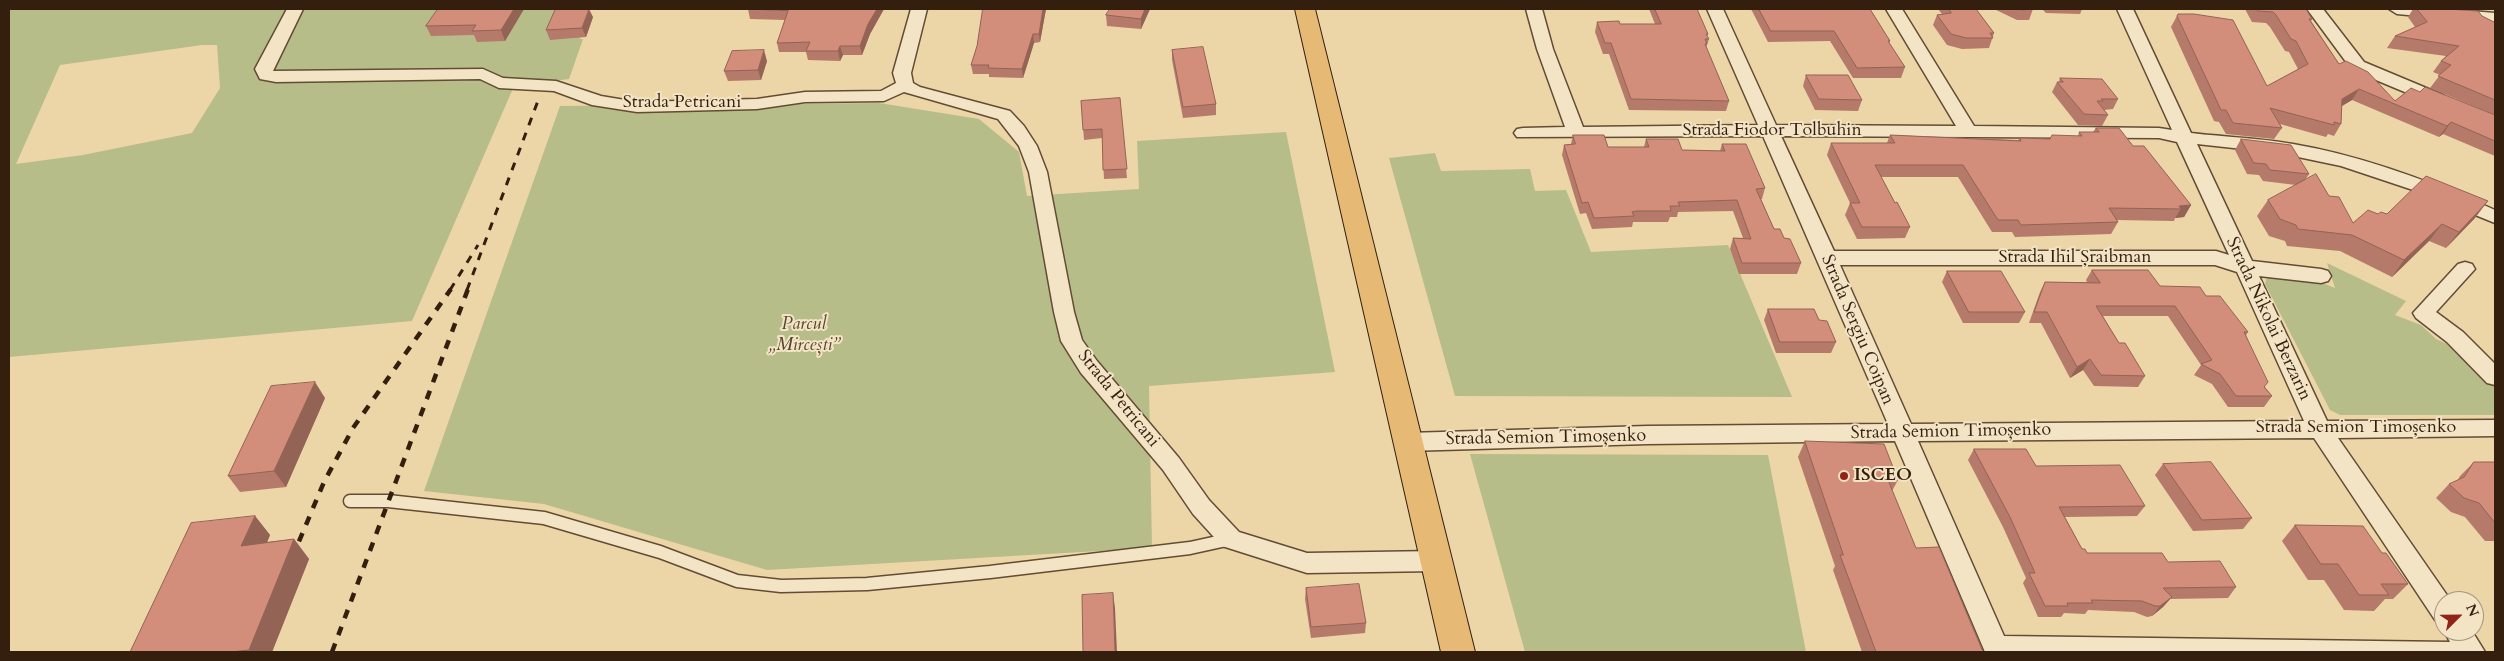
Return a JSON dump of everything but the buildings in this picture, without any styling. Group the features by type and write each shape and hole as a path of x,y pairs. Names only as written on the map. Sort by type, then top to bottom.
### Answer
{"main road":[{"path":"1305,9 1458,652"}],"street":[{"name":"Strada Petricani","path":"295,9 264,69 266,75 276,77 483,74 499,83 556,86 598,101 637,107 757,104 805,97 884,96 905,85 914,92 965,103 1004,115 1018,130 1028,146 1038,172 1064,312 1072,341 1088,367 1172,464 1201,507 1231,539 1307,563 1436,561"},
{"path":"905,85 902,73 919,9"},
{"path":"1534,9 1545,49 1576,131"},
{"name":"Strada Sergiu Coipan","path":"1715,9 1770,130 1997,650"},
{"path":"1894,9 1969,132"},
{"name":"Strada Nikolai Berzarin","path":"2125,9 2319,428 2434,597"},
{"path":"2315,9 2358,66 2450,104"},
{"path":"2397,9 2495,18"},
{"name":"Strada Fiodor Tolbuhin","path":"1523,133 1770,130 2160,133 2184,138 2266,146 2342,160 2394,175 2495,217"},
{"name":"Strada Ihil Șraibman","path":"1826,258 2216,258 2243,266 2321,276"},
{"path":"2465,269 2423,314 2455,337 2495,377"},
{"name":"Strada Semion Timoșenko","path":"1407,442 1648,435 2495,428"},
{"path":"2464,641 2472,652"},
{"path":"1997,650 2447,652"}],"lane":[{"path":"350,501 388,501 544,518 660,552 737,581 781,586 867,584 990,572 1190,548 1231,539"}],"green space":[{"path":"9,9 587,9 580,39 583,39 569,79 514,86 412,321 9,357","holes":["202,45 217,45 220,88 192,133 83,155 16,164 60,65"]},
{"name":"Parcul „Mircești”","path":"879,103 979,119 1019,152 1027,196 1139,189 1137,141 1286,132 1335,372 1149,386 1152,548 767,570 544,504 424,491 560,106"},
{"path":"1435,153 1441,171 1530,169 1535,191 1566,190 1591,252 1728,245 1792,397 1455,396 1389,158"},
{"path":"2327,263 2406,301 2395,315 2421,325 2436,339 2456,348 2495,386 2495,415 2340,415 2330,410 2265,284 2267,277 2325,284 2335,288"},
{"path":"1470,454 1768,455 1806,652 1525,652"}],"railway":[{"path":"467,290 539,98"},
{"path":"450,290 478,245"},
{"path":"292,558 324,482 353,428 451,289"},
{"path":"332,652 468,289"}],"place":[{"name":"ISCEO","path":"1844,476"}]}
